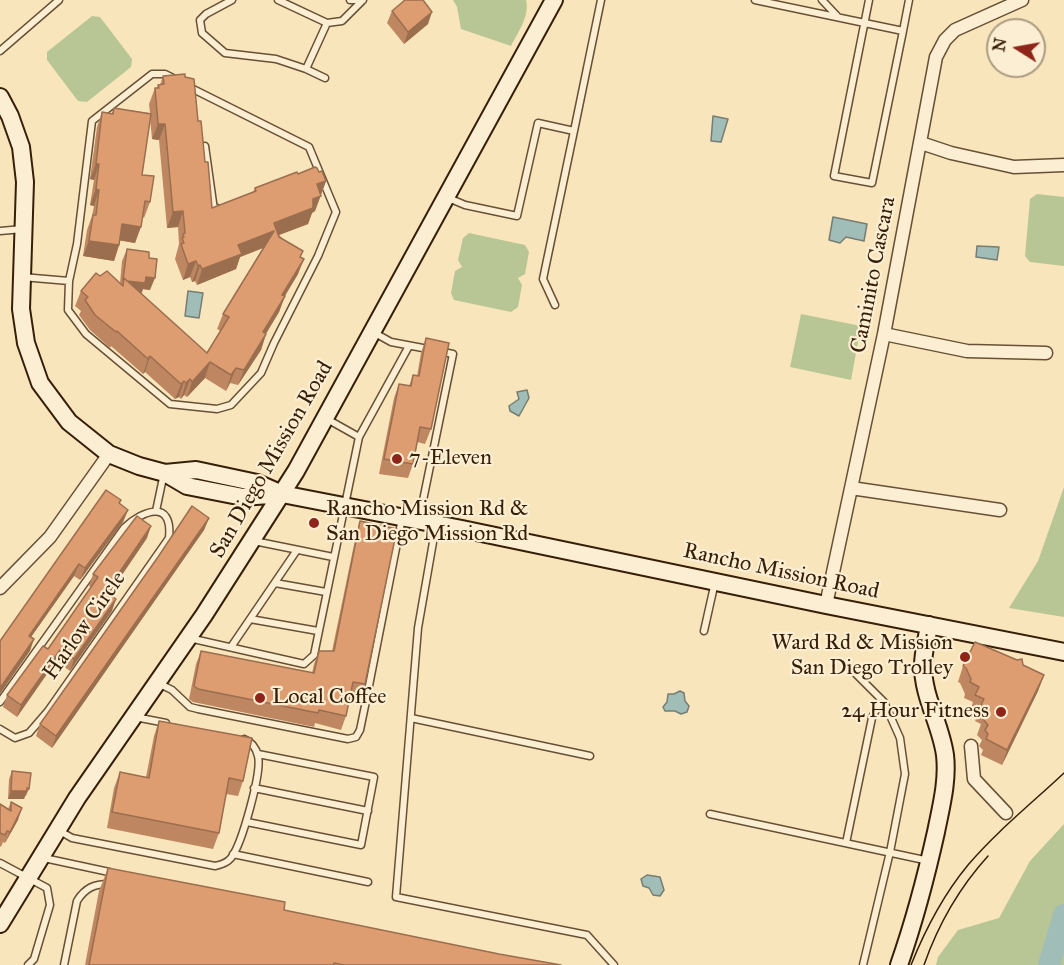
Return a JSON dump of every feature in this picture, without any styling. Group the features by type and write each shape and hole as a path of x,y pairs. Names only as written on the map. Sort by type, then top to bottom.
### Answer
{"main road":[{"name":"San Diego Mission Road","path":"0,924 57,830 189,638 282,494 554,0"},
{"name":"Rancho Mission Road","path":"0,97 10,116 21,147 25,182 21,309 26,343 40,383 69,422 109,454 165,473 187,486 243,497 282,494 1064,652"},
{"path":"899,965 930,861 944,794 945,756 923,668 929,625"}],"street":[{"name":"Caminito Cascara","path":"826,605 884,334 936,57 945,40 955,30 1022,0"},
{"path":"921,143 951,153 1014,167 1064,165"},
{"path":"884,334 967,351 1046,353"},
{"path":"0,588 50,537 109,454"},
{"path":"851,488 1000,510"},
{"path":"971,746 974,779 1006,813"}],"lane":[{"path":"0,51 59,0"},
{"path":"232,0 206,14 200,20 202,33 225,53 276,59 325,78"},
{"path":"278,0 327,24 342,21 363,1"},
{"path":"350,0 363,1"},
{"path":"555,305 543,279 601,0"},
{"path":"755,0 903,31"},
{"path":"822,0 838,17"},
{"path":"869,0 834,176 872,183 909,0"},
{"path":"306,69 327,24"},
{"path":"152,74 165,74 309,147 336,212 318,256 261,373 231,405 217,409 170,404 86,334 68,310 69,281 77,244 92,121 152,74"},
{"path":"446,197 465,205 517,216 538,123 574,131"},
{"path":"205,146 214,210 224,206"},
{"path":"308,172 318,168"},
{"path":"0,231 24,229"},
{"path":"21,277 69,281"},
{"path":"373,331 391,342 453,354 419,521"},
{"path":"189,638 304,664 314,655 359,436 409,346"},
{"path":"325,418 359,436"},
{"path":"156,511 160,486 165,473"},
{"name":"Harlow Circle","path":"0,702 124,528 133,519 147,511 156,511 164,516 170,526 169,538 48,711 30,733 15,738 0,729"},
{"path":"158,682 172,690 190,707 348,739 356,736 360,730 402,518"},
{"path":"436,524 418,628 396,897 587,935 614,965"},
{"path":"253,540 333,558"},
{"path":"231,647 297,550"},
{"path":"704,631 715,582"},
{"path":"275,583 326,592"},
{"path":"250,618 318,631"},
{"path":"849,667 884,702 900,738 905,774 890,852 862,965"},
{"path":"846,843 872,718 881,699"},
{"path":"134,717 179,726"},
{"path":"411,718 590,756"},
{"path":"57,830 72,837 214,866 226,862 233,854 247,822 259,761 252,744 235,737"},
{"path":"247,822 361,845 374,777 258,754"},
{"path":"254,788 368,810"},
{"path":"710,814 930,861"},
{"path":"233,854 368,882"},
{"path":"40,857 110,872 118,883 90,886 77,900 64,965"},
{"path":"0,863 47,888 50,905 34,959 28,965"}],"green space":[{"path":"453,0 526,0 527,6 523,24 511,46 461,29 457,7"},
{"path":"92,16 100,17 132,59 131,67 87,102 78,101 47,60 47,52"},
{"path":"1037,194 1064,197 1064,266 1030,262 1025,256 1030,199"},
{"path":"469,233 525,245 529,252 525,274 518,278 522,285 518,307 511,312 454,300 451,293 455,271 462,267 458,260 463,238"},
{"path":"801,314 861,326 851,380 790,367"},
{"path":"1064,487 1064,617 1009,608 1038,561"},
{"path":"1064,824 1064,965 936,965 938,957 958,930 999,918 1030,861"}],"water":[{"path":"713,116 728,119 721,142 711,141"},
{"path":"833,217 867,224 864,241 846,237 840,243 829,240"},
{"path":"977,246 999,247 997,260 976,257"},
{"path":"188,291 203,293 199,318 185,316"},
{"path":"527,390 529,398 519,416 510,411 509,406 519,399 517,392"},
{"path":"680,691 684,693 685,701 689,706 687,712 681,714 675,711 665,711 663,707 667,702 668,694"},
{"path":"647,875 660,877 664,890 660,896 653,895 649,888 643,886 641,879"}],"building":[{"path":"405,0 423,0 432,12 408,32 392,11"},
{"path":"185,74 185,77 194,79 198,121 201,121 205,162 208,162 212,208 256,191 255,188 315,167 319,172 322,171 326,181 317,184 321,196 313,199 313,208 274,223 279,237 303,251 300,257 304,259 263,332 266,334 244,370 236,368 231,375 210,362 192,382 190,379 181,384 150,356 148,359 95,315 85,300 88,297 81,291 96,273 100,276 107,271 123,286 124,278 207,353 229,317 223,314 274,231 238,245 242,254 202,269 196,261 188,264 181,244 184,243 182,238 185,233 183,211 173,212 165,124 158,124 155,88 164,84 163,76"},
{"path":"114,108 151,114 142,175 154,176 150,202 145,201 141,227 122,224 119,245 89,241 93,215 96,215 99,190 96,189 99,164 96,164 102,112 113,114"},
{"path":"127,249 149,252 149,258 157,259 155,278 146,277 145,283 127,281 124,278 123,280"},
{"path":"426,338 449,343 431,429 420,427 413,464 384,459 399,384 411,386 413,375 419,376"},
{"path":"106,490 121,500 119,503 128,510 85,568 79,564 29,636 34,639 0,688 0,641"},
{"path":"192,506 209,518 56,736 40,724"},
{"path":"137,516 151,526 106,592 116,599 74,659 60,650 21,705 7,695 43,646 48,649 98,577 93,574"},
{"path":"360,521 397,529 365,684 353,682 346,716 319,710 318,713 198,689 194,686 201,651 314,673 319,651 334,651"},
{"name":"24 Hour Fitness","path":"975,642 1017,660 1022,659 1023,665 1044,675 1007,750 986,739 988,734 985,730 988,725 983,719 987,708 981,705 984,699 975,695 979,687 970,682 971,679 963,666"},
{"path":"159,721 252,738 243,781 229,778 219,833 112,812 120,772 149,778"},
{"path":"12,771 31,773 27,791 11,791"},
{"path":"11,802 22,808 10,832 7,831 5,835 0,833 0,804 11,811"},
{"path":"108,868 285,902 284,910 561,965 344,965 334,963 333,965 89,965"}],"waterway":[{"path":"1049,965 1064,915"}],"tram line":[{"path":"911,965 936,913 968,865 1002,829 1064,773"},
{"path":"924,965 950,908 988,856"}],"place":[{"name":"7-Eleven","path":"397,459"},
{"name":"Rancho Mission Rd & San Diego Mission Rd","path":"314,523"},
{"name":"Ward Rd & Mission San Diego Trolley","path":"965,657"},
{"name":"Local Coffee","path":"260,698"},
{"name":"24 Hour Fitness","path":"1001,712"}]}
